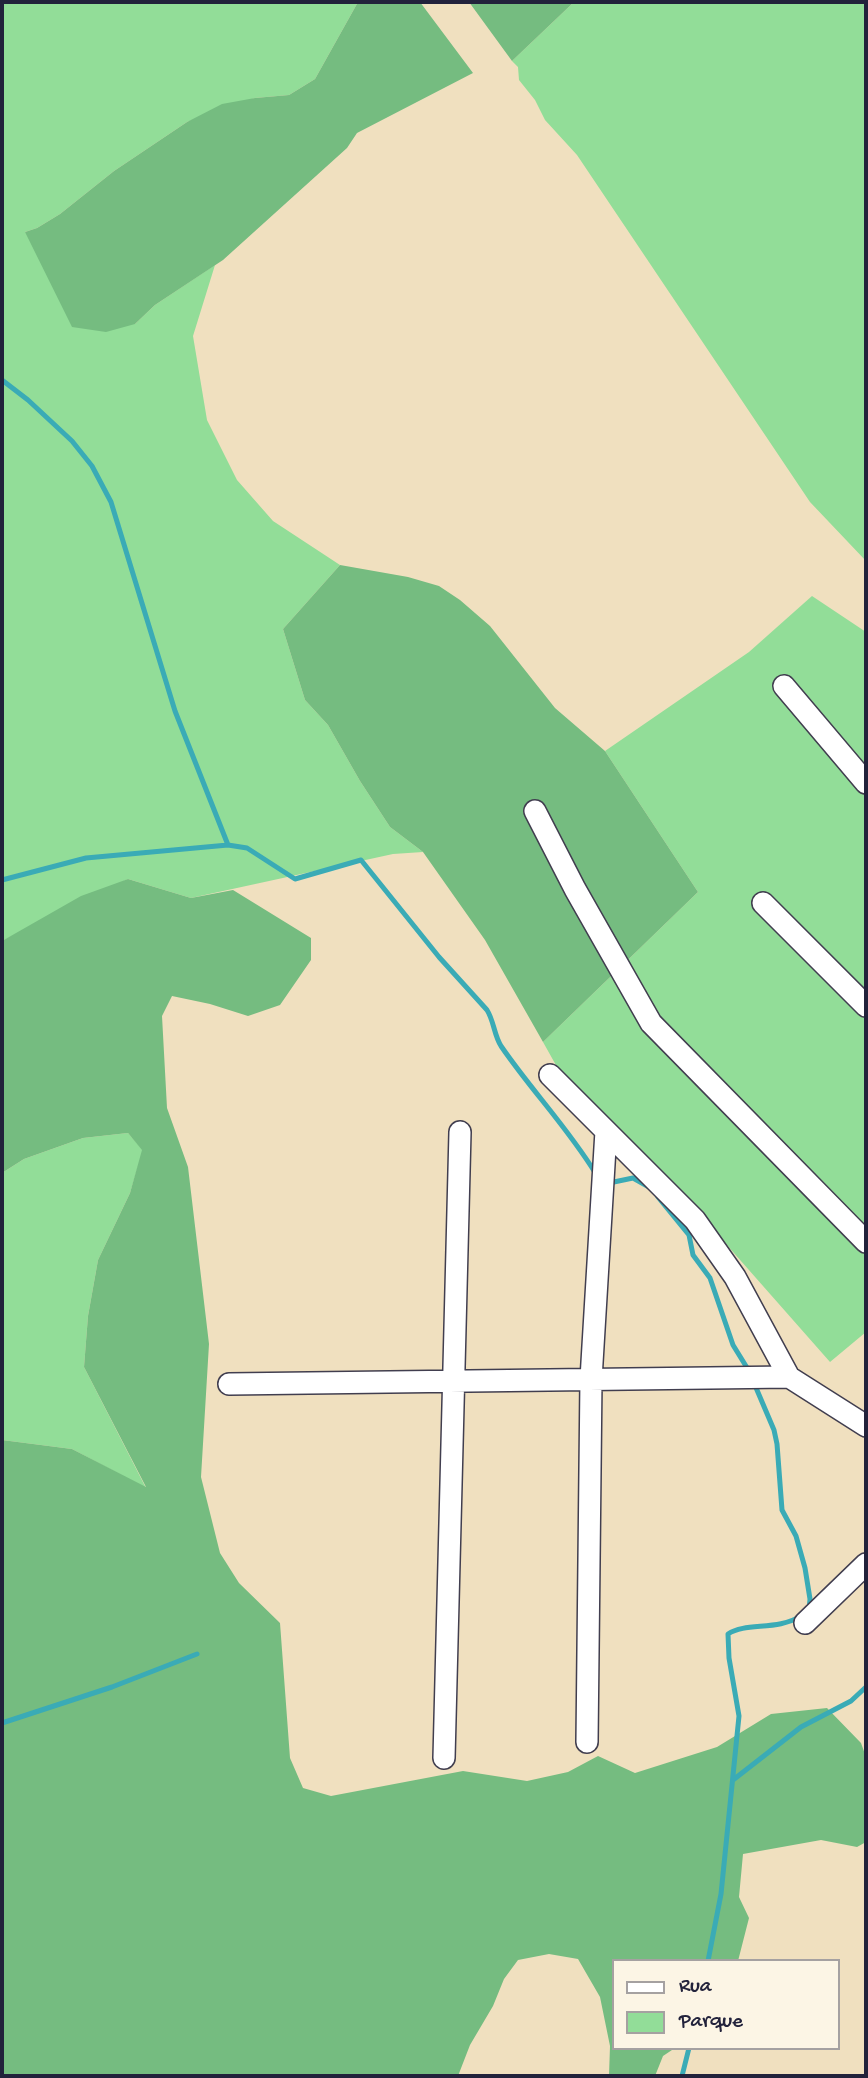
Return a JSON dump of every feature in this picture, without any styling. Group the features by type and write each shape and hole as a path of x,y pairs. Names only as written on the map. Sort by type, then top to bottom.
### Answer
{"street":[{"path":"784,686 866,783"},
{"path":"535,811 575,889 651,1023 866,1242"},
{"path":"763,903 866,1006"},
{"path":"550,1075 695,1220 735,1277 789,1377 866,1426"},
{"path":"587,1742 591,1379 607,1130"},
{"path":"444,1758 460,1132"},
{"path":"229,1384 789,1377"},
{"path":"805,1623 866,1564"}],"green space":[{"path":"2,2 358,2 315,79 289,95 255,98 187,122 114,171 60,214 25,232 135,324 155,305 215,265 193,336 207,420 237,480 273,521 340,565 283,629 305,700 328,725 390,827 423,852 393,854 191,898 128,879 2,941"},
{"path":"358,2 420,2 473,73 357,133 347,148 223,260 155,305 135,324 106,332 72,327 25,232 60,214 114,171 187,122 222,104 289,95 315,79"},
{"path":"469,2 574,2 512,61"},
{"path":"574,2 866,2 866,561 810,502 577,155 545,120 535,100 519,80 518,67 512,61"},
{"path":"340,565 408,577 439,586 490,626 555,708 605,751 698,892 543,1042 485,940 423,852 390,827 328,725 305,700 283,629"},
{"path":"812,596 866,632 866,1332 830,1362 726,1244 557,1067 543,1042 698,892 605,751 749,652"},
{"path":"128,879 191,898 233,890 311,938 311,960 280,1005 248,1016 172,996 162,1016 167,1108 188,1167 209,1344 201,1477 220,1553 239,1583 280,1623 290,1758 303,1788 331,1796 463,1771 527,1781 568,1772 598,1756 635,1773 717,1747 771,1714 827,1708 861,1743 866,1757 866,1842 857,1847 821,1840 743,1854 739,1897 749,1918 739,1959 612,1959 612,2050 672,2050 663,2056 655,2076 609,2076 610,2046 600,1997 578,1959 549,1954 518,1960 504,1979 493,2006 470,2045 458,2076 2,2076 2,1440 72,1449 146,1487 84,1367 88,1316 98,1260 130,1193 142,1150 128,1133 83,1138 24,1159 2,1173 2,941 81,896"},
{"path":"128,1133 143,1150 130,1193 98,1260 88,1316 84,1367 146,1488 72,1449 2,1440 2,1173 24,1159 83,1138"}],"waterway":[{"path":"2,380 72,441 92,466 111,502 175,711 228,845"},
{"path":"2,880 86,858 228,845 247,848 295,879 361,860 439,957 487,1010 501,1046 596,1174"},
{"path":"609,1183 633,1178 649,1187"},
{"path":"658,1197 689,1235 693,1255 710,1278 733,1345 749,1371"},
{"path":"754,1383 774,1430 782,1510 796,1536 805,1568 810,1599 809,1611"},
{"path":"708,1959 721,1894 739,1716 729,1658 728,1634 744,1628 792,1621 801,1616"},
{"path":"2,1723 112,1687 197,1654"},
{"path":"733,1780 801,1727 851,1701 866,1687"},
{"path":"682,2076 688,2050"}]}
